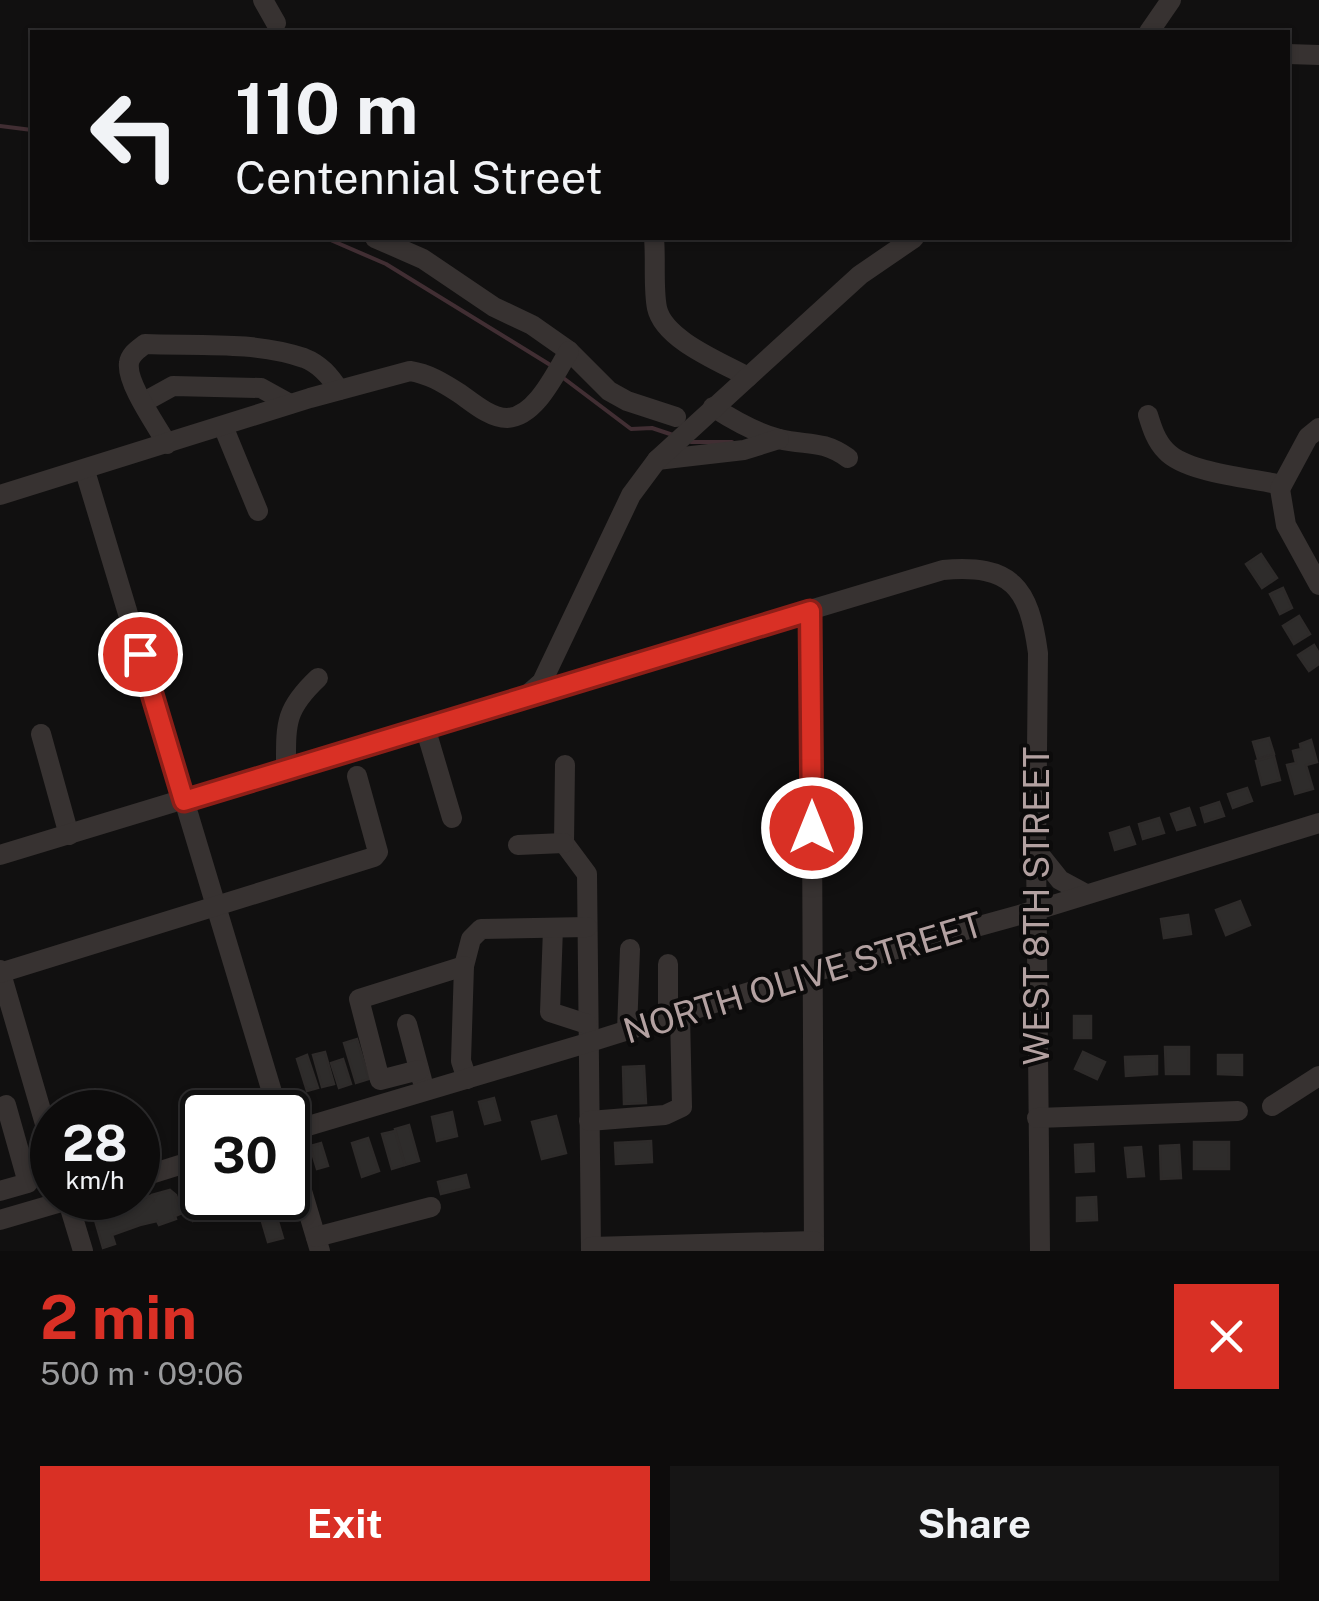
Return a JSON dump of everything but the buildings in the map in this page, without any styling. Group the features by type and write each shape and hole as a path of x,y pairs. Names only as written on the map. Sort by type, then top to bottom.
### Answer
{"street":[{"path":"263,0 276,23"},
{"path":"1150,30 1172,0"},
{"path":"1290,54 1319,55"},
{"path":"380,240 423,259 494,307 532,325 565,358 627,402 676,417"},
{"path":"654,240 658,308 666,326 676,336 748,377"},
{"path":"526,695 542,682 631,496 658,460 860,275 911,240"},
{"path":"167,444 132,381 129,364 144,344 245,347 306,359 329,374 339,390"},
{"path":"0,496 290,404 410,371 425,373 487,412 505,418 519,415 548,385 565,358"},
{"path":"144,402 173,386 261,388 290,404"},
{"path":"713,408 780,439 816,442 833,447 848,458"},
{"path":"1148,415 1154,435 1166,452 1182,464 1282,484"},
{"path":"224,426 258,512"},
{"path":"1319,428 1308,437 1282,484 1284,516 1309,550 1319,585"},
{"path":"658,460 744,450 780,439"},
{"path":"85,471 271,1090"},
{"name":"WEST 8TH STREET","path":"810,611 944,570 973,567 999,572 1020,591 1034,623 1038,652 1040,1251"},
{"path":"0,855 810,611 814,1246 591,1249 588,874 564,843 566,765"},
{"path":"286,770 286,720 298,697 318,678"},
{"path":"425,726 452,818"},
{"path":"42,734 69,835"},
{"path":"35,1090 0,972 374,857 378,852 357,776"},
{"name":"NORTH OLIVE STREET","path":"310,1124 422,1081 467,1079 587,1034 627,1031 1319,823"},
{"path":"518,845 564,843"},
{"path":"1036,850 1060,880 1086,894"},
{"path":"467,1079 460,1061 464,966 471,939 481,929 588,927"},
{"path":"553,928 550,1012 587,1034"},
{"path":"627,1031 630,949"},
{"path":"589,1122 664,1115 682,1108 668,964"},
{"path":"408,1024 422,1081 380,1080 359,999 464,966"},
{"path":"1272,1106 1319,1076"},
{"path":"0,1190 28,1183 3,1106 30,1098"},
{"path":"1037,1118 1238,1111"},
{"path":"310,1217 318,1244 430,1207"},
{"path":"0,1220 30,1211"},
{"path":"75,1220 83,1251"}],"waterway":[{"path":"0,126 30,130"},
{"path":"331,240 386,264 552,366"},
{"path":"562,377 631,429 652,428 673,435"},
{"path":"691,442 732,442"}],"route":[{"path":"140,654 184,801 810,611 812,828"}]}
